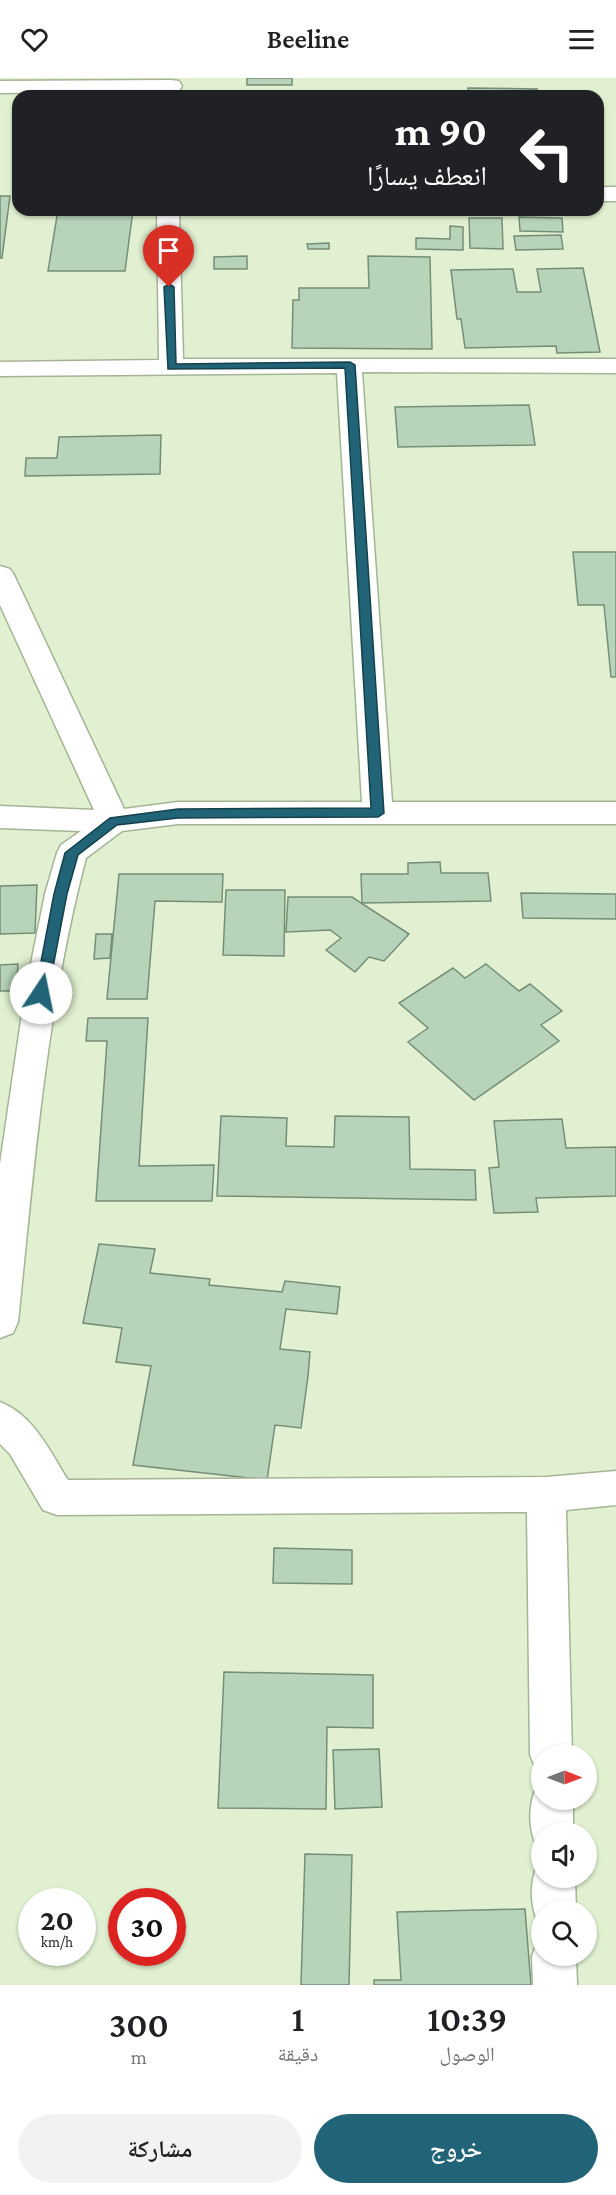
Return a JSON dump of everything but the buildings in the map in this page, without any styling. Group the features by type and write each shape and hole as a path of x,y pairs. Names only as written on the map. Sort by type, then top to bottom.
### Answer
{"street":[{"path":"0,87 171,87"},
{"path":"168,216 171,367"},
{"path":"350,365 378,813"},
{"path":"0,369 350,365 616,366"},
{"path":"0,575 114,821"},
{"path":"0,817 114,821 178,813 616,813"},
{"path":"0,1322 41,993 61,894 72,853 114,821"},
{"path":"0,1419 23,1442 57,1498 546,1494 616,1488"},
{"path":"546,1494 551,1744"},
{"path":"554,1966 555,1985"}],"route":[{"path":"41,993 61,894 72,853 114,821 178,813 378,813 350,365 171,367 169,287"}]}
